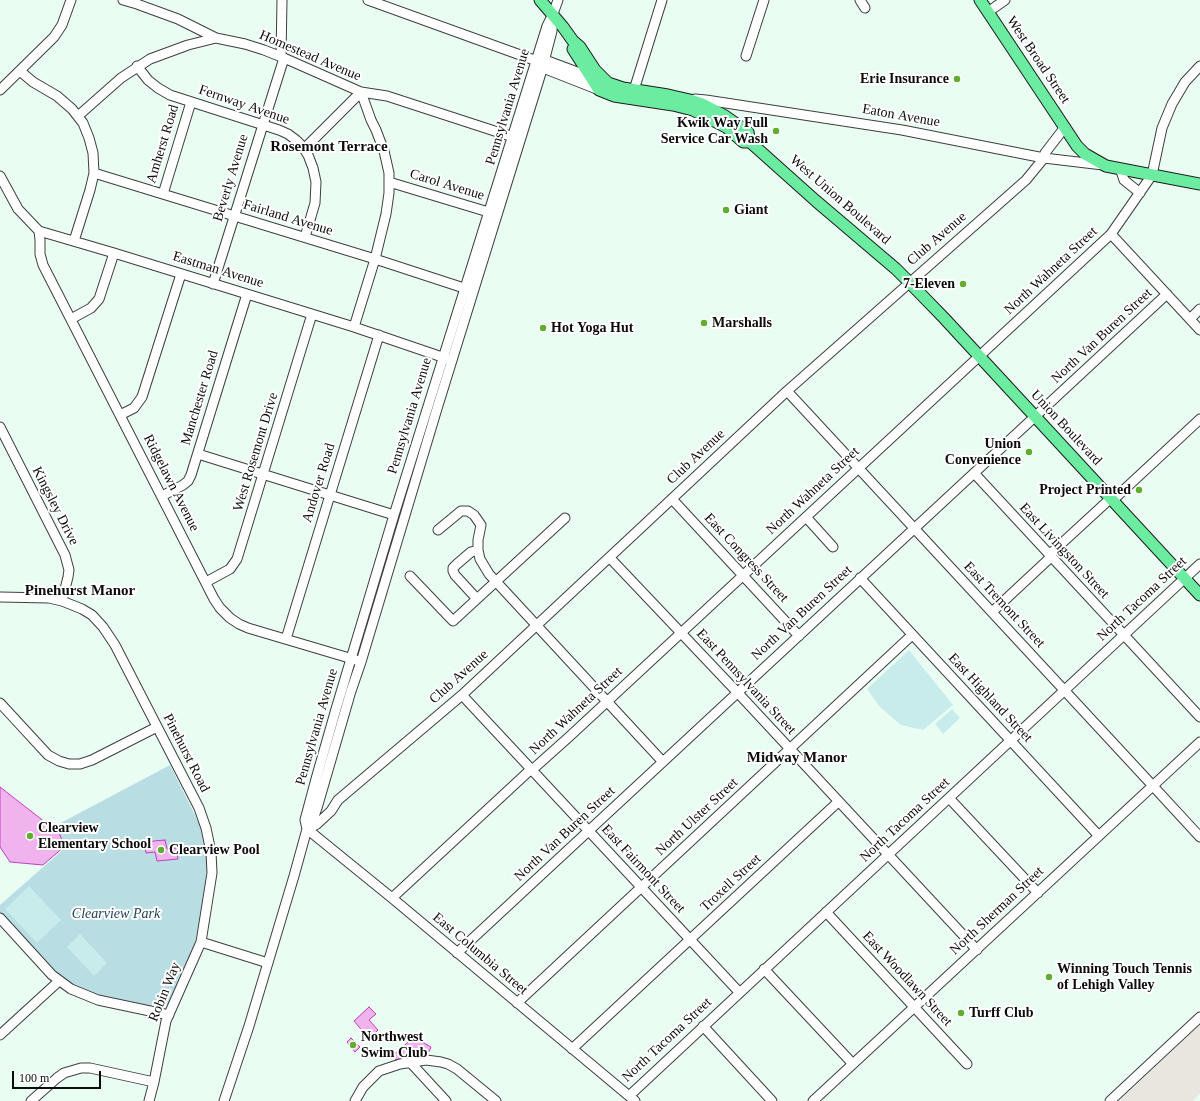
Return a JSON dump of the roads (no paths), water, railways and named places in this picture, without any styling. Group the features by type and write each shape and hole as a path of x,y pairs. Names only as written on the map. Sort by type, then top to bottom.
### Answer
{"main road":[{"name":"West Union Boulevard","path":"540,0 553,14 573,41 580,47 595,70 608,82 623,88 690,100 702,104 725,116 748,132 750,142 909,282"},
{"name":"West Broad Street","path":"980,0 1077,146 1085,154 1106,166"},
{"name":"West Union Boulevard","path":"573,41 573,49 599,90 614,96 673,105 693,110 726,127 743,142 750,142"},
{"path":"1106,166 1200,184"},
{"name":"Union Boulevard","path":"909,282 980,356 1200,595"}],"street":[{"path":"0,90 54,37 62,25 71,0"},
{"name":"Homestead Avenue","path":"123,0 178,19 216,38 245,44 283,57 361,92 387,96 513,137"},
{"name":"Beverly Avenue","path":"213,284 283,57 282,0"},
{"path":"368,0 541,63 608,82"},
{"name":"Pennsylvania Avenue","path":"224,1101 249,1026 294,876 307,829 306,820 312,809 361,662 448,359 465,288 493,214 541,63 547,26 558,0"},
{"path":"634,90 662,0"},
{"path":"746,56 764,0"},
{"path":"988,12 1005,0"},
{"path":"78,116 113,84 137,66 169,51 216,38"},
{"path":"541,63 599,90"},
{"name":"Pennsylvania Avenue","path":"312,809 351,659 394,515 448,359 474,291 513,137 541,63"},
{"name":"Fernway Avenue","path":"137,66 148,80 170,95 279,130 296,140 304,149 313,168 316,189 313,212 305,237"},
{"name":"North Wahneta Street","path":"392,898 743,576 1111,234 1152,175 1162,128 1169,110 1185,82 1200,66"},
{"path":"20,71 33,82 64,101 78,116 86,130 91,145 94,161 94,173 74,241"},
{"path":"304,149 361,92 384,151 387,162 389,182 387,208 375,259 354,327"},
{"name":"Eaton Avenue","path":"690,100 706,100 902,130 1044,158 1106,166"},
{"name":"Amherst Road","path":"163,194 191,102"},
{"name":"Club Avenue","path":"307,829 317,824 331,811 338,800 462,695 787,391 1026,180 1044,158 1046,153 1068,131"},
{"path":"1120,168 1124,180 1140,193"},
{"name":"Fairland Avenue","path":"94,173 305,237 474,291"},
{"path":"0,176 18,209 39,231"},
{"name":"Carol Avenue","path":"389,182 493,214"},
{"name":"Eastman Avenue","path":"39,231 354,327 448,359"},
{"name":"Ridgelawn Avenue","path":"39,231 39,248 41,259 220,608 238,624 248,628 361,662"},
{"path":"1111,234 1200,330"},
{"path":"71,319 92,308 100,299 114,253"},
{"path":"120,415 134,408 142,397 181,274"},
{"name":"Manchester Road","path":"162,496 183,485 188,481 191,475 246,294"},
{"name":"North Van Buren Street","path":"457,953 1167,294"},
{"path":"1190,319 1200,309"},
{"name":"West Rosemont Drive","path":"206,582 230,569 237,559 312,314"},
{"name":"Andover Road","path":"286,639 379,335"},
{"name":"East Tremont Street","path":"787,391 1200,837"},
{"path":"992,612 1050,556 1200,419"},
{"name":"Kingsley Drive","path":"0,428 65,555 68,577 62,601"},
{"path":"198,454 394,515"},
{"name":"East Livingston Street","path":"974,473 1200,717"},
{"name":"East Congress Street","path":"672,499 799,636"},
{"path":"438,530 461,511 468,511 474,515 481,525 478,550 484,568 663,762"},
{"path":"806,517 833,547"},
{"path":"410,576 453,621 566,518"},
{"path":"477,599 455,575 453,568 471,552 478,550"},
{"name":"East Pennsylvania Street","path":"610,558 738,693 976,950"},
{"name":"North Tacoma Street","path":"632,1098 739,992 1200,564"},
{"name":"East Highland Street","path":"860,578 1099,836"},
{"name":"Pinehurst Road","path":"0,597 49,598 76,605 92,615 108,633 199,808 206,828 212,858 212,873 201,942"},
{"name":"North Ulster Street","path":"517,1003 912,634"},
{"name":"East Fairmont Street","path":"462,695 739,992"},
{"path":"0,703 48,755 58,761 69,764 80,764 92,760 157,727"},
{"name":"North Sherman Street","path":"813,1101 1200,742"},
{"path":"949,798 1038,893"},
{"name":"Club Avenue","path":"312,809 338,800"},
{"name":"Troxell Street","path":"572,1049 838,802"},
{"name":"East Columbia Street","path":"307,829 632,1098"},
{"name":"East Woodlawn Street","path":"826,912 967,1064"},
{"path":"0,918 59,981 71,989 92,999 169,1015"},
{"path":"0,933 7,926"},
{"path":"201,942 268,963"},
{"name":"Robin Way","path":"149,1101 164,1031 169,1015 201,942"},
{"path":"764,969 853,1064"},
{"path":"0,1035 59,981"},
{"path":"1110,1101 1200,1017"},
{"path":"703,1026 772,1101"},
{"path":"355,1101 363,1086 379,1071 410,1062 426,1060 434,1060 448,1064 467,1076 496,1101"},
{"path":"410,1062 446,1101"},
{"path":"31,1101 64,1073 81,1068 90,1068 154,1082"}],"place":[{"name":"Erie Insurance","path":"957,79"},
{"name":"Kwik Way Full Service Car Wash","path":"776,131"},
{"name":"Giant","path":"726,210"},
{"name":"7-Eleven","path":"963,284"},
{"name":"Marshalls","path":"704,323"},
{"name":"Hot Yoga Hut","path":"543,328"},
{"name":"Union Convenience","path":"1029,452"},
{"name":"Project Printed","path":"1139,490"},
{"name":"Clearview Elementary School","path":"30,836"},
{"name":"Clearview Pool","path":"161,850"},
{"name":"Winning Touch Tennis of Lehigh Valley","path":"1049,977"},
{"name":"Turff Club","path":"961,1013"},
{"name":"Northwest Swim Club","path":"353,1045"}],"district":[{"name":"Rosemont Terrace","path":"329,147"},
{"name":"Pinehurst Manor","path":"80,591"},
{"name":"Midway Manor","path":"797,758"}],"park label":[{"name":"Clearview Park","path":"116,914"}]}
